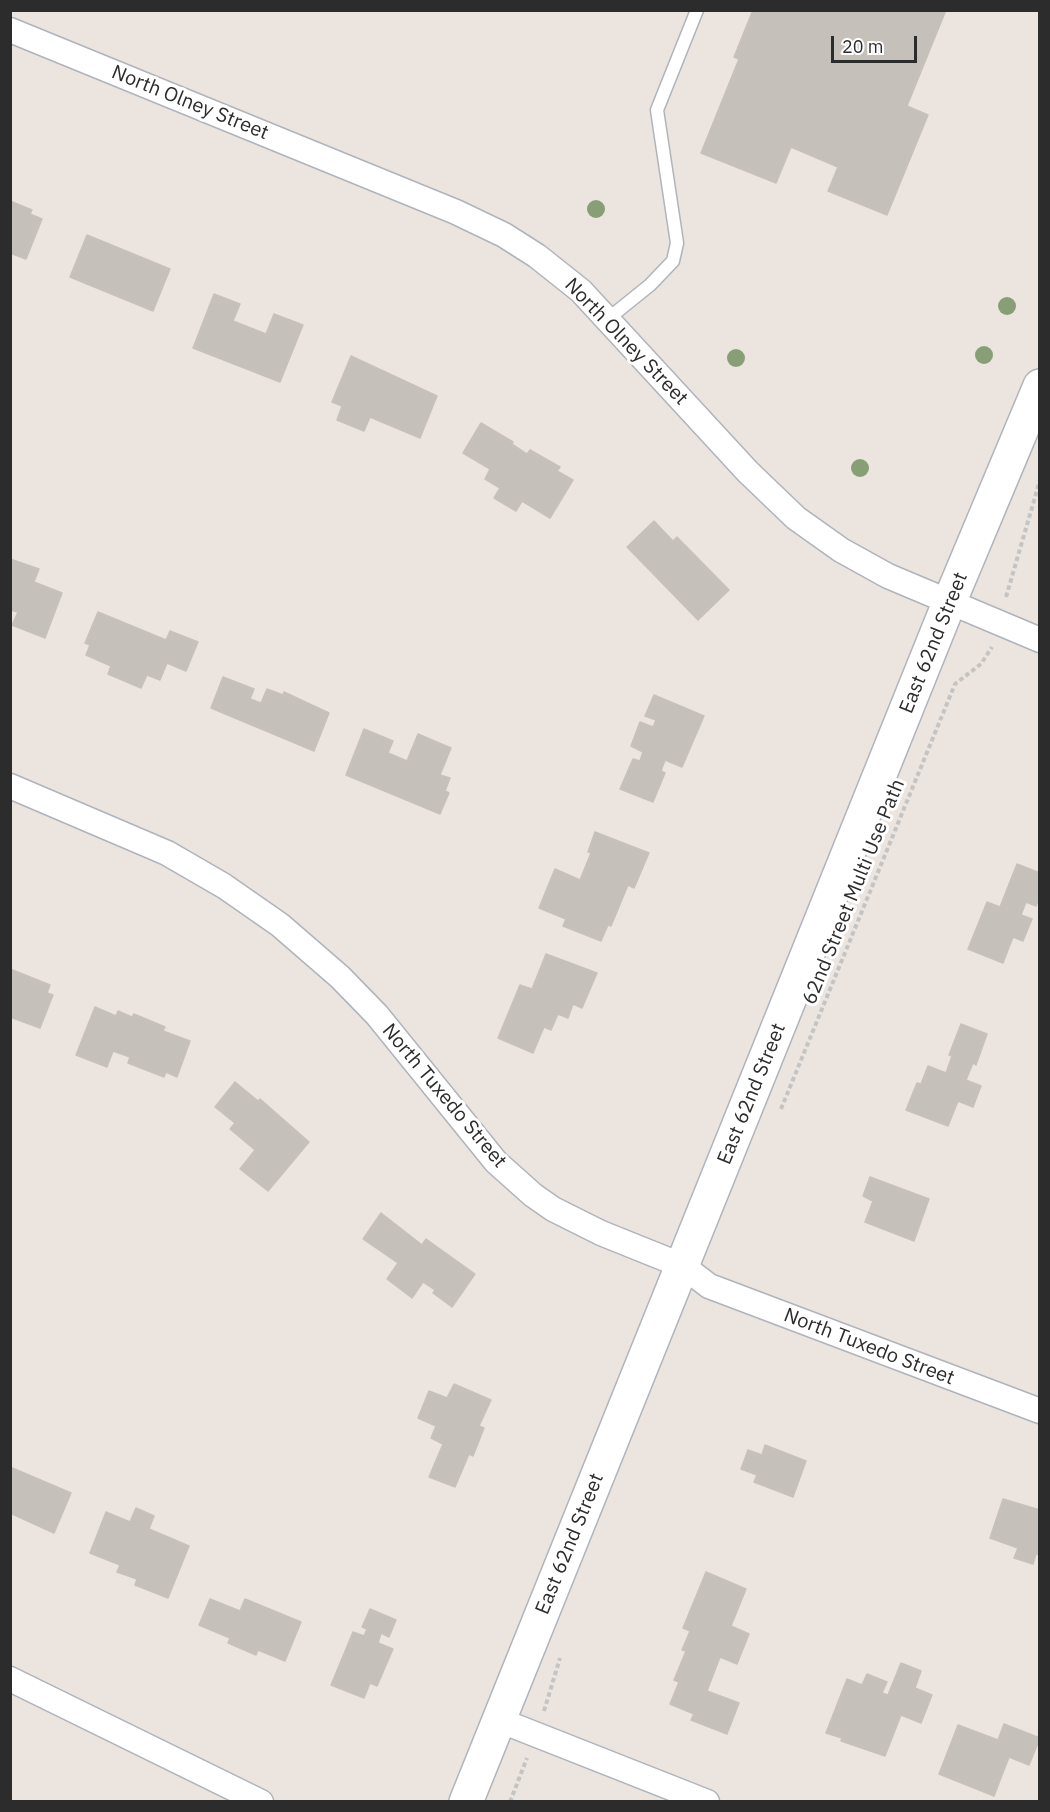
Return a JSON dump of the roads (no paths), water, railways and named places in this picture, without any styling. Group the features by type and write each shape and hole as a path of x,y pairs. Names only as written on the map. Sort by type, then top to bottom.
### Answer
{"street":[{"name":"North Olney Street","path":"10,30 482,223 515,242 560,273 609,318 748,472 789,512 864,563 949,603 1040,640"},
{"name":"East 62nd Street","path":"466,1802 949,603 1040,386"},
{"name":"North Tuxedo Street","path":"10,786 167,852 224,886 280,925 340,977 377,1015 479,1142 525,1188 581,1225 682,1266 709,1286 1040,1411"},
{"path":"10,1679 261,1802"},
{"path":"499,1720 707,1802"}],"lane":[{"path":"609,318 650,285 673,261 677,243 657,110 697,10"}]}
